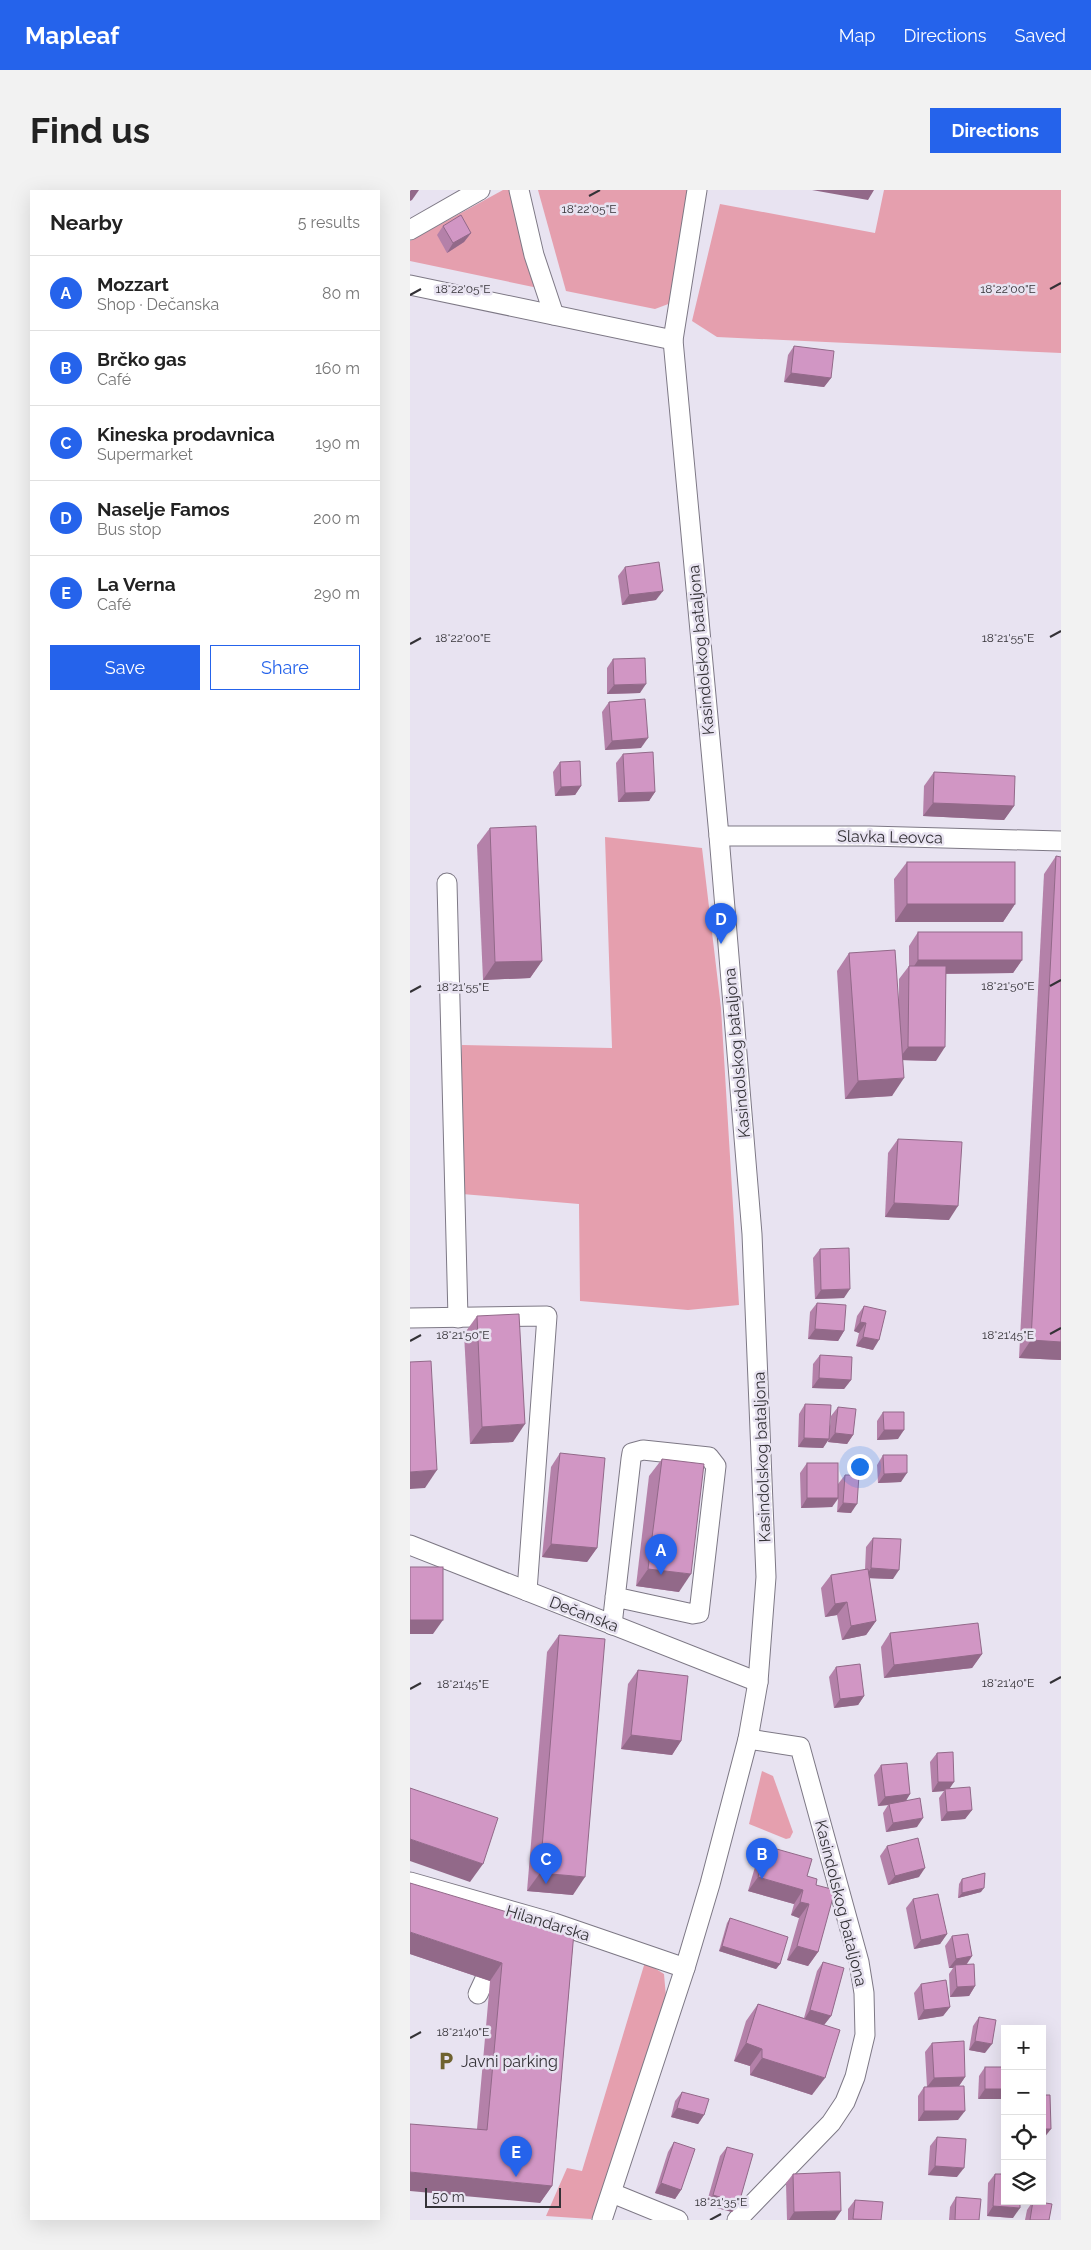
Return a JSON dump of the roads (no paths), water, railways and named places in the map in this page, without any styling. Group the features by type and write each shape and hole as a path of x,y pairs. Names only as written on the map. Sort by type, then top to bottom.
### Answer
{"street":[{"path":"410,230 480,190"},
{"path":"518,190 534,254 554,316"},
{"name":"Kasindolskog bataljona","path":"602,2220 685,1968 710,1884 748,1739 758,1682 766,1577 752,1234 719,836 672,340 696,190"},
{"path":"410,285 672,340"},
{"name":"Slavka Leovca","path":"719,836 869,836 1061,841"},
{"path":"446,883 458,1318"},
{"path":"410,1318 547,1316 527,1591"},
{"path":"612,1625 615,1597 632,1453 643,1450 709,1457 716,1466 699,1613 693,1614 615,1597"},
{"name":"Dečanska","path":"410,1545 758,1682"},
{"name":"Kasindolskog bataljona","path":"737,2220 838,2114 862,2052 865,2024 864,1994 859,1962 800,1747 748,1739"},
{"name":"Hilandarska","path":"410,1882 503,1917 554,1923 685,1968"},
{"path":"612,2193 678,2220"}],"place":[{"name":"Naselje Famos","path":"721,944"},
{"name":"Mozzart","path":"661,1575"},
{"name":"Brčko gas","path":"762,1879"},
{"name":"Kineska prodavnica","path":"546,1884"},
{"name":"Javni parking","path":"446,2061"},
{"name":"La Verna","path":"516,2177"}]}
